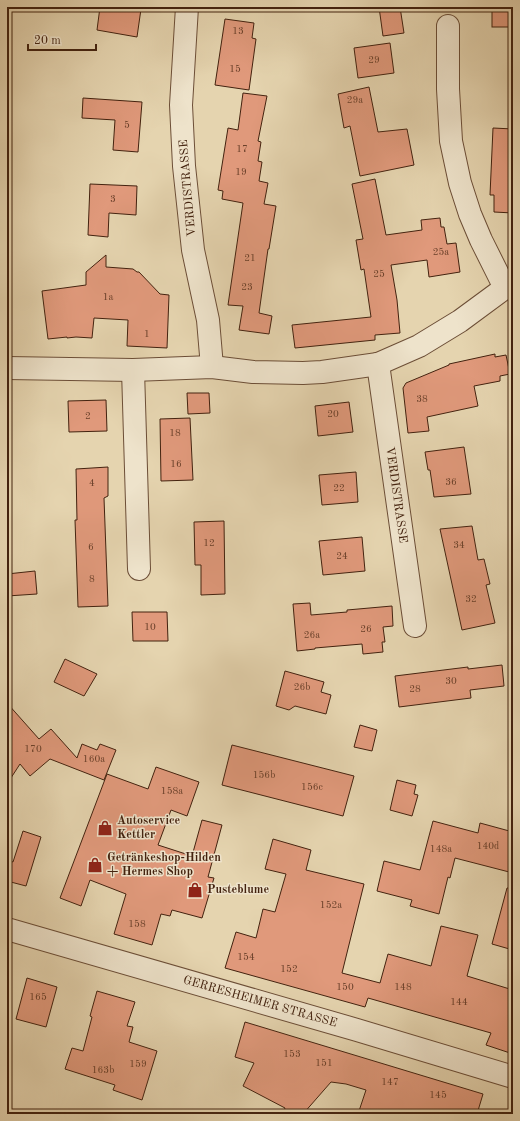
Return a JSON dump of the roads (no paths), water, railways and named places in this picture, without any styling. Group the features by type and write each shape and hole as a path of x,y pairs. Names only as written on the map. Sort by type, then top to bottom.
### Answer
{"street":[{"name":"VERDISTRASSE","path":"187,7 181,105 184,166 194,250 208,320 212,367"},
{"path":"7,368 133,370 212,367 253,372 303,373 322,372 378,364 419,346 460,321 509,285 481,240 470,214 460,183 451,141 448,89 448,26"},
{"name":"VERDISTRASSE","path":"378,364 415,626"},
{"path":"133,370 139,569"},
{"name":"GERRESHEIMER STRASSE","path":"7,929 357,1030 513,1077"}],"place":[{"name":"Autoservice Kettler","path":"105,828"},
{"name":"Getränkeshop-Hilden + Hermes Shop","path":"95,865"},
{"name":"Pusteblume","path":"195,890"}]}
